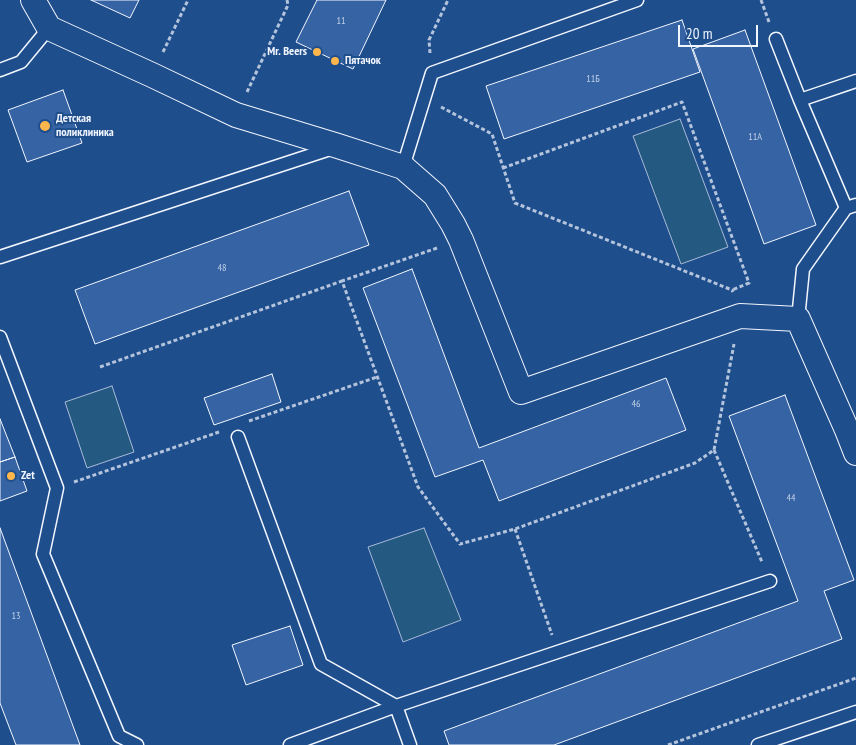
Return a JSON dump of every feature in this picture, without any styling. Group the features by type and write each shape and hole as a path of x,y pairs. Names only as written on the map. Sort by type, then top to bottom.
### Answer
{"street":[{"path":"33,0 49,28 236,115 403,168 435,194 453,224 521,392 740,316 798,319 856,453"}],"lane":[{"path":"403,168 432,73 636,0"},
{"path":"0,70 21,62 49,28"},
{"path":"776,38 800,100 851,206 802,269 798,319"},
{"path":"800,100 856,81"},
{"path":"0,257 338,146"},
{"path":"0,337 57,488 43,554 119,736 137,745"},
{"path":"238,437 321,664 396,706 410,745"},
{"path":"290,745 396,706 770,581"},
{"path":"758,745 856,712"}],"path":[{"path":"152,75 188,0"},
{"path":"236,115 288,5 287,0"},
{"path":"432,73 429,40 448,0"},
{"path":"425,99 492,134 503,168 515,203 732,290 749,283 682,102 503,168"},
{"path":"100,367 342,281"},
{"path":"732,290 740,316"},
{"path":"714,450 770,581"},
{"path":"515,529 558,652"},
{"path":"668,745 856,678"}],"shaded area":[{"path":"680,119 728,247 681,264 633,136"},
{"path":"112,386 134,452 87,468 65,402"},
{"path":"424,528 461,620 403,642 368,547"}],"building":[{"path":"91,0 139,0 130,18"},
{"path":"317,0 386,0 353,69 296,42"},
{"path":"682,20 700,72 504,139 486,86"},
{"path":"745,30 816,225 764,244 693,49"},
{"name":"Детская поликлиника","path":"63,90 82,143 27,162 8,110"},
{"path":"349,191 369,245 95,344 75,290"},
{"path":"412,269 479,448 666,378 686,430 499,501 483,460 435,477 363,288"},
{"path":"272,374 281,402 214,425 204,398"},
{"path":"785,395 854,580 824,591 842,639 554,745 449,745 444,731 798,601 729,416"},
{"path":"0,419 15,457 0,462"},
{"name":"Zet","path":"15,457 27,491 0,501 0,462"},
{"path":"0,528 80,745 16,745 0,703"},
{"path":"290,626 303,665 246,685 232,645"}],"place":[{"name":"Mr. Beers","path":"317,52"},
{"name":"Пятачок","path":"335,61"},
{"name":"Детская поликлиника","path":"45,126"},
{"name":"Zet","path":"11,476"}]}
